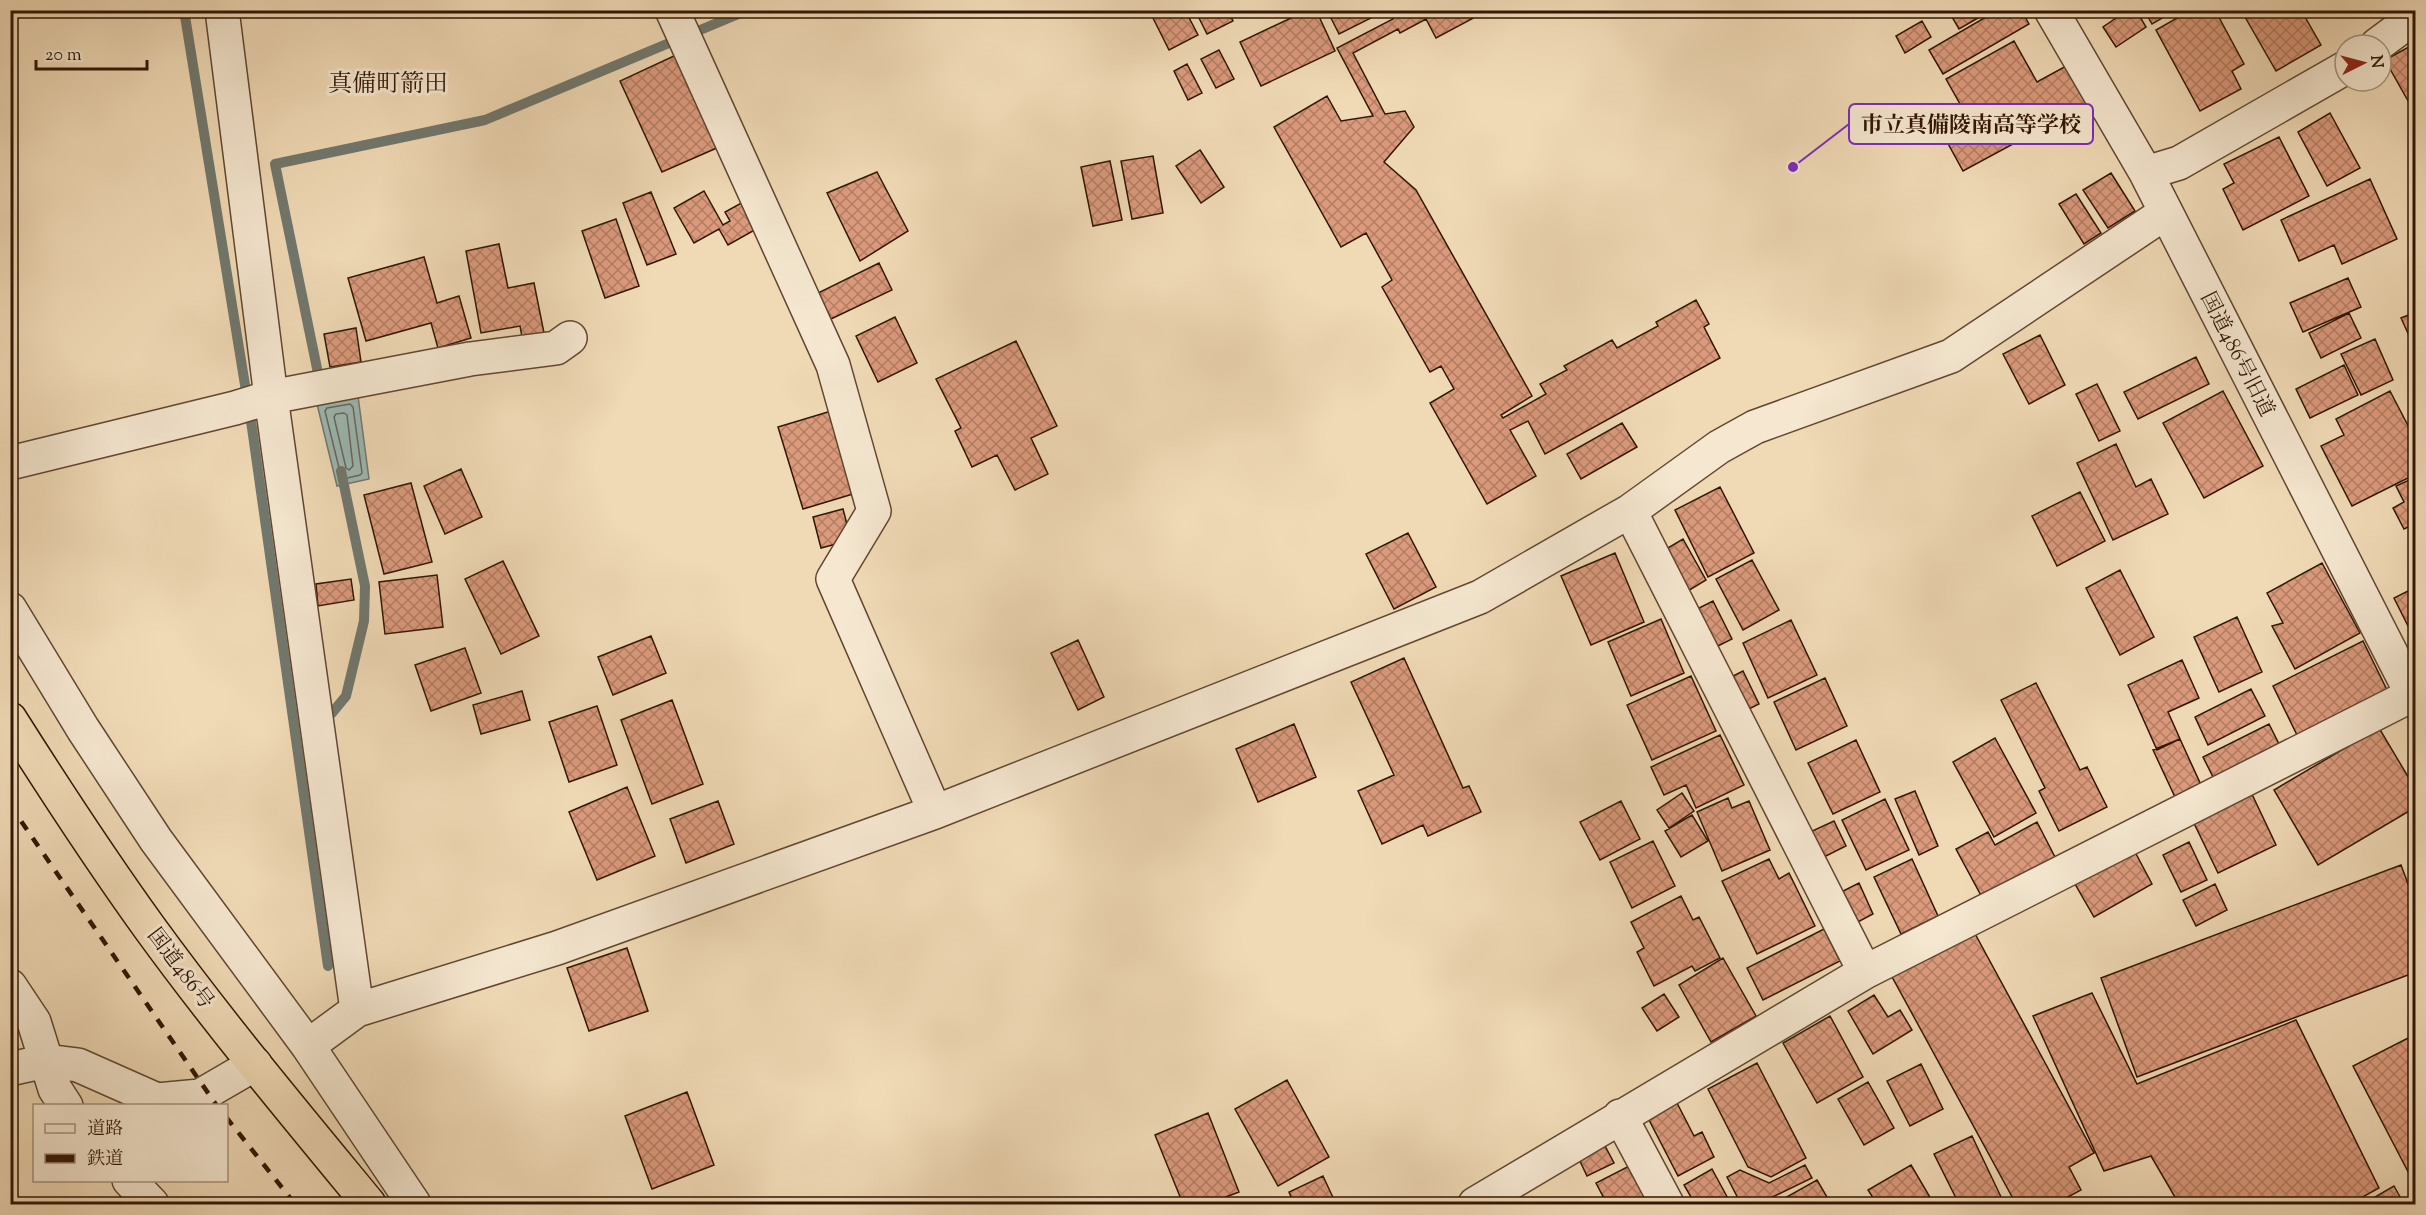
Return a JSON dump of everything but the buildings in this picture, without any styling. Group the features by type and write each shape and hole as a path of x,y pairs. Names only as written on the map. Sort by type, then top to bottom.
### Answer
{"highway":[{"name":"国道486号","path":"10,720 74,820 150,928 255,1064 369,1204"}],"street":[{"path":"222,10 255,402 357,1010"},
{"name":"国道486号旧道","path":"2051,10 2146,173 2411,686"},
{"path":"2393,33 2415,16"},
{"path":"680,27 833,365 874,511 833,579 936,812"},
{"path":"2146,173 2179,163 2333,75"},
{"path":"308,1046 357,1010 557,948 936,812 1480,597 1630,511 1719,447 1755,427 1951,356 2165,213"},
{"path":"10,463 321,387 470,359 556,348 570,338"},
{"path":"1630,511 1865,972"},
{"path":"10,609 83,729 156,840 308,1046 414,1204"},
{"path":"1475,1204 1865,972 2411,686"},
{"path":"10,986 34,1022 56,1089 65,1104"},
{"path":"10,1069 46,1061 78,1065 157,1100 200,1096 255,1064"},
{"path":"1620,1116 1667,1204"},
{"path":"131,1182 152,1204"}],"water":[{"path":"358,396 369,479 337,486 317,404"}],"waterway":[{"path":"184,10 252,428 328,966"},
{"path":"320,383 275,164 485,120 748,10"},
{"path":"332,713 346,696 364,621 365,586 341,471"}],"railway":[{"path":"10,805 216,1104"},
{"path":"228,1120 295,1204"}],"place":[{"name":"市立真備陵南高等学校","path":"1793,167"}],"district":[{"name":"真備町箭田","path":"388,83"}]}
